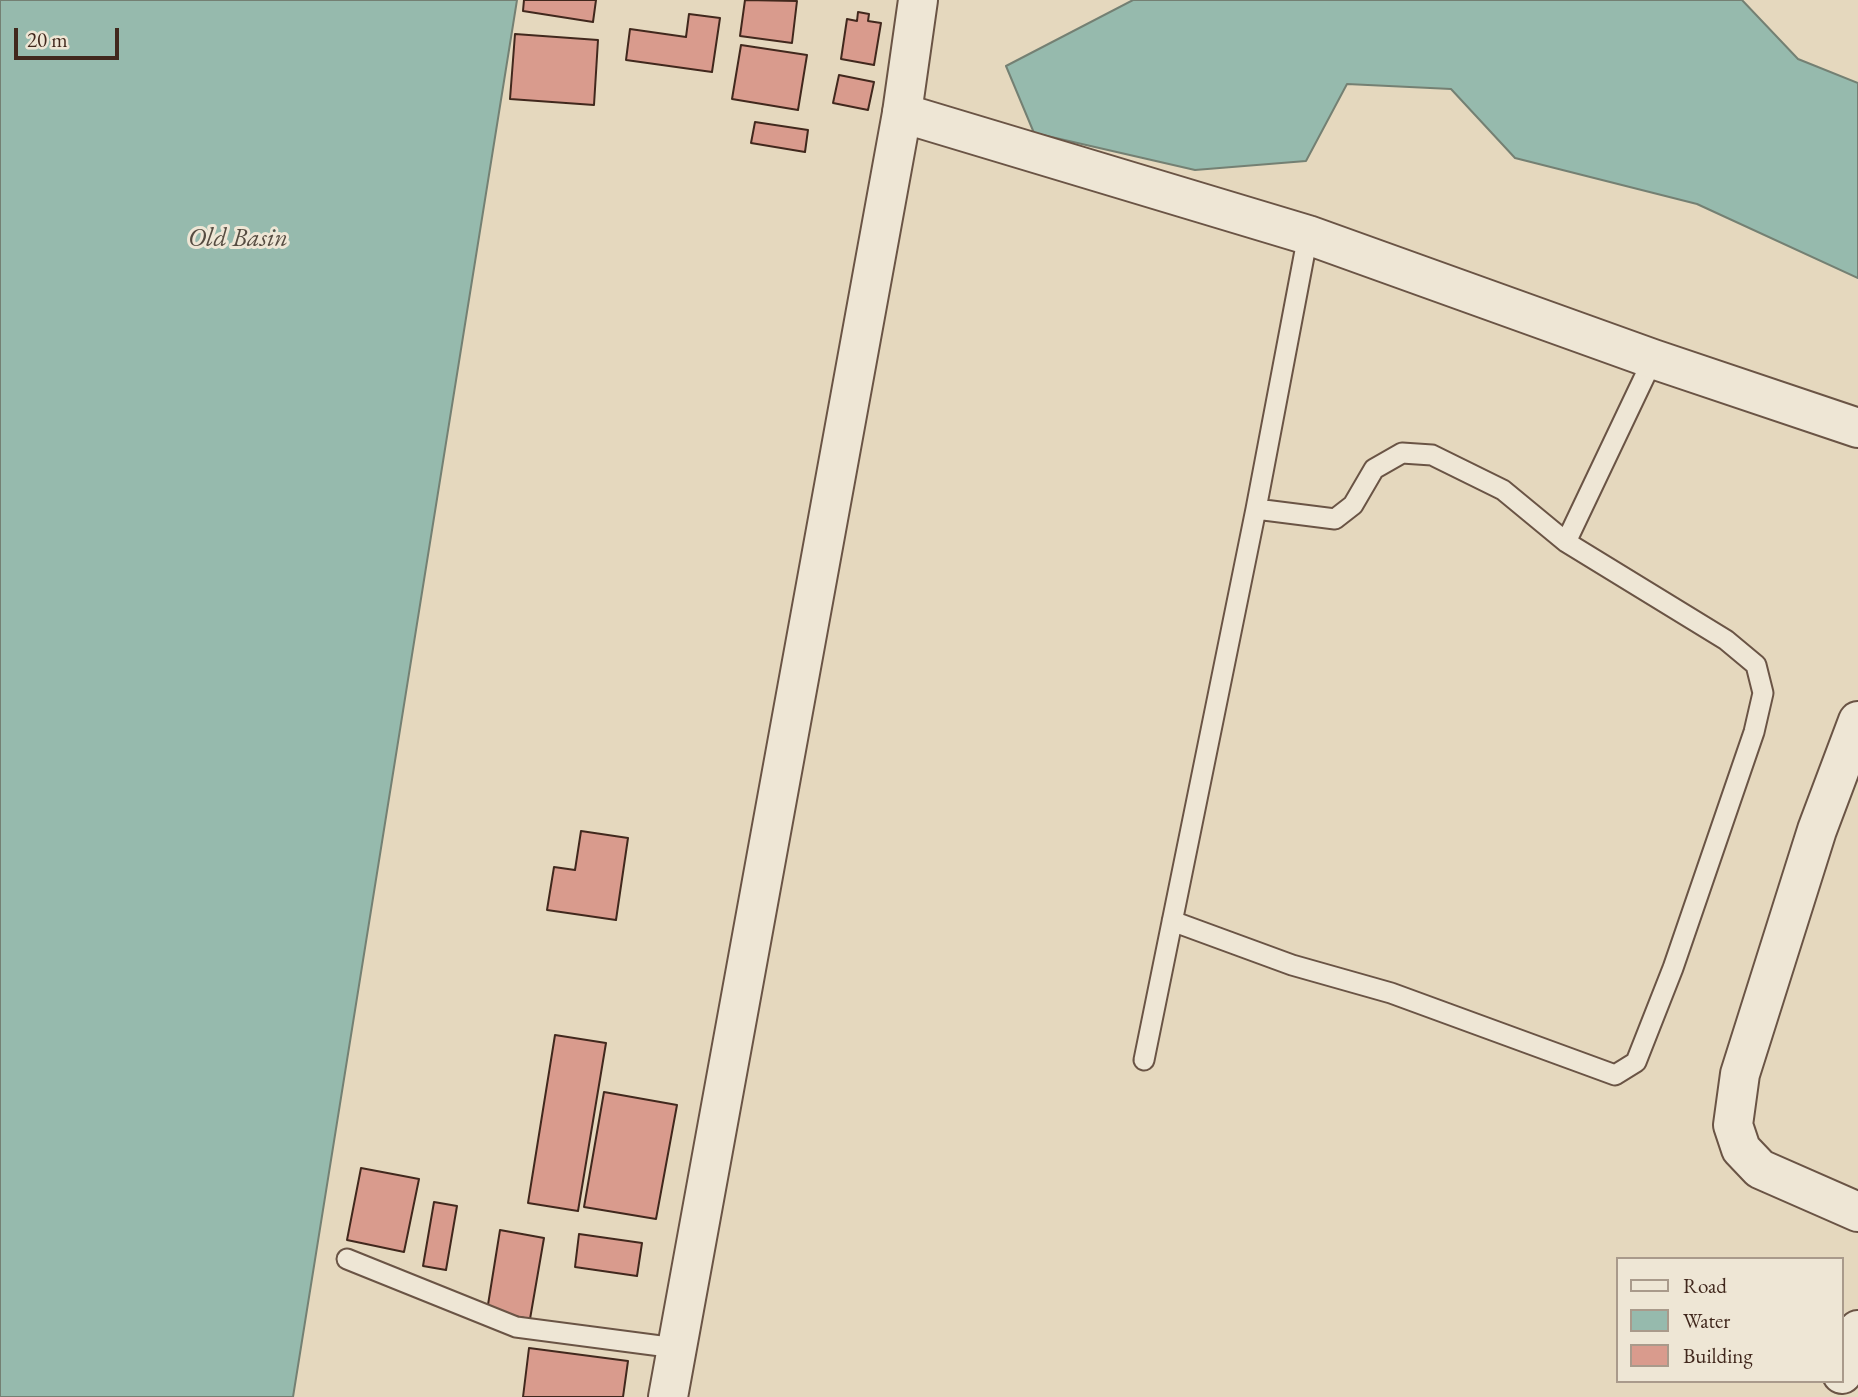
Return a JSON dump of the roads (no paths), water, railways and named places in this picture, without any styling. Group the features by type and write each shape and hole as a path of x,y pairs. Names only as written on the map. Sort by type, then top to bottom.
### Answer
{"street":[{"path":"668,1397 902,113 918,0"},
{"path":"902,113 1308,235 1653,359 1858,428"},
{"path":"1858,721 1816,830 1740,1074 1733,1125 1741,1149 1760,1169 1858,1212"},
{"path":"1844,1368 1858,1330"}],"lane":[{"path":"1144,1059 1256,509 1308,235"},
{"path":"1566,542 1653,359"},
{"path":"1172,921 1292,965 1391,993 1586,1067 1615,1075 1636,1062 1673,968 1750,745 1763,693 1756,665 1726,640 1566,542 1503,490 1432,455 1402,453 1374,470 1353,505 1335,519 1256,509"},
{"path":"347,1259 516,1327 676,1348"}],"water":[{"name":"Old Basin","path":"0,0 517,0 293,1397 0,1397"},
{"path":"1133,0 1742,0 1798,59 1858,83 1858,278 1697,204 1515,158 1451,89 1347,84 1306,161 1195,170 1034,133 1006,66"}]}
